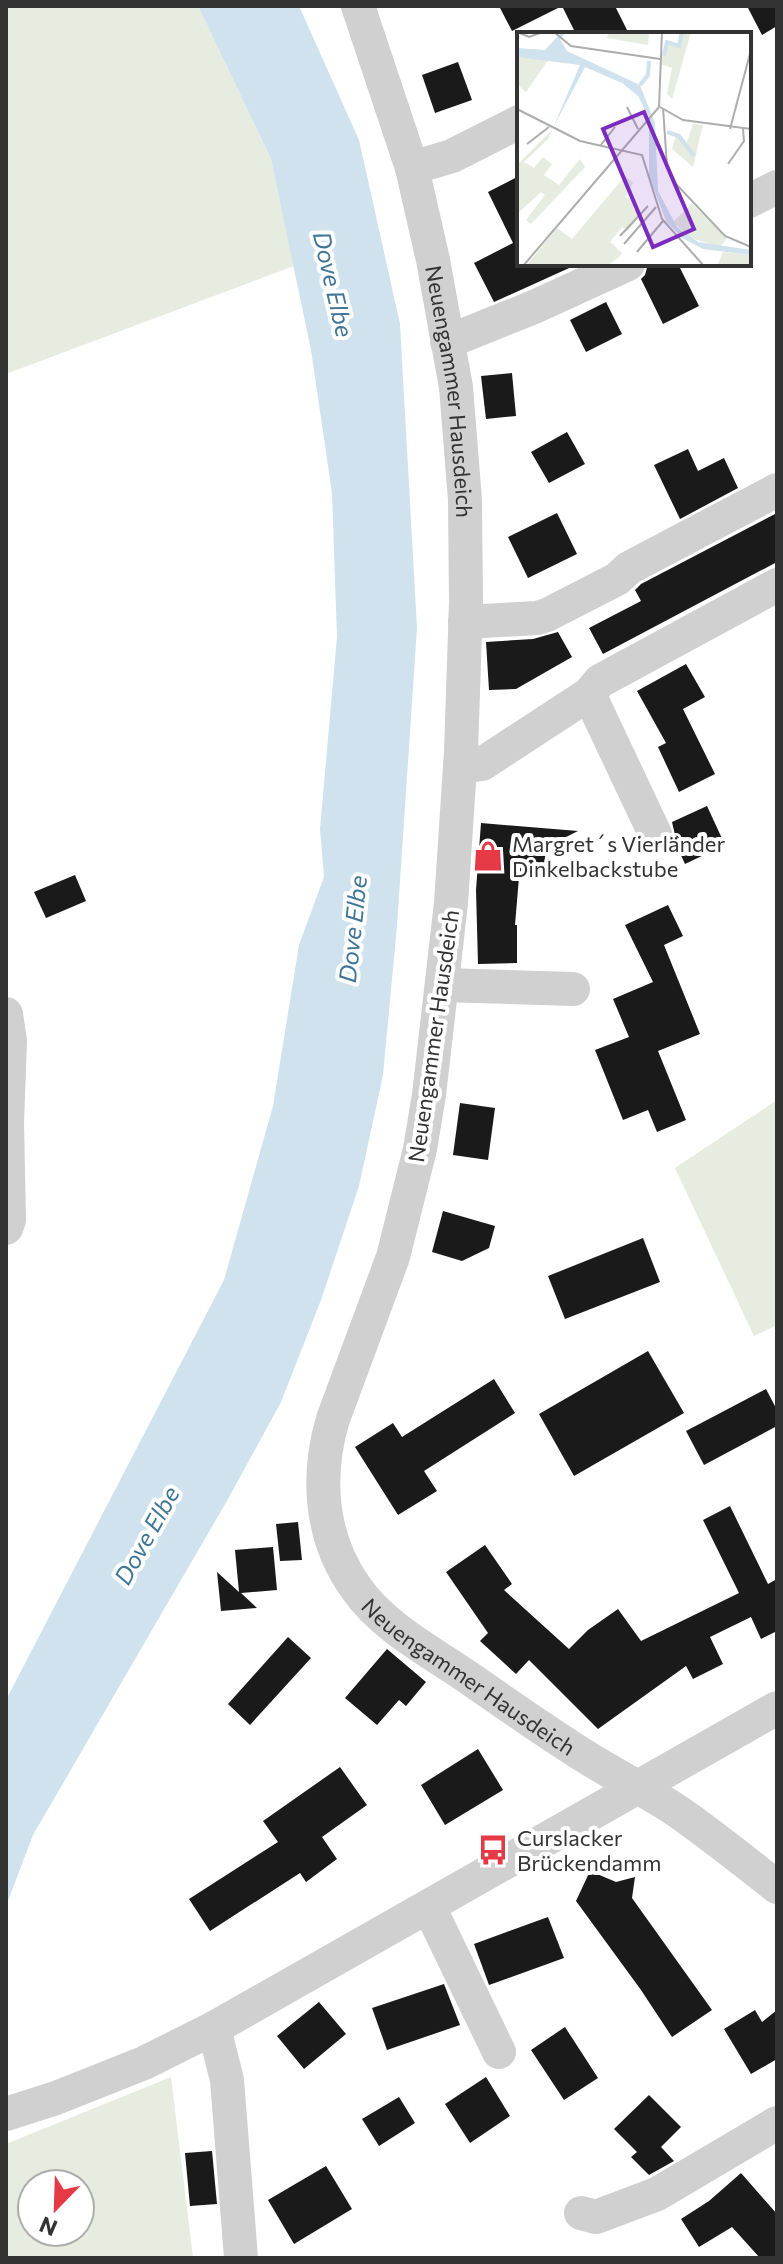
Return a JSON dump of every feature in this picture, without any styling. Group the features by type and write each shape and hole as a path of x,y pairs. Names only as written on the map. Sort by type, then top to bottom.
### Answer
{"street":[{"name":"Neuengammer Hausdeich","path":"358,6 412,168 433,260 456,387 465,500 465,622 451,903 429,1095 420,1149 393,1257 325,1446 323,1492 327,1524 343,1568 383,1619 538,1726 680,1813 777,1887"},
{"path":"412,168 452,156 517,123"},
{"path":"751,200 777,187"},
{"path":"447,342 624,266"},
{"path":"465,622 547,615 777,490"},
{"path":"460,767 482,764 589,694 600,681 777,585"},
{"path":"589,694 655,834"},
{"path":"443,985 573,989"},
{"path":"6,1014 10,1041 7,1122 9,1220 6,1228"},
{"path":"6,2114 144,2063 214,2028 777,1708"},
{"path":"429,1907 499,2052"},
{"path":"214,2028 227,2080 241,2258"},
{"path":"581,2213 596,2217 657,2194 777,2123"}],"shaded area":[{"path":"6,6 198,6 271,159 294,266 6,374"},
{"path":"777,1100 777,1325 754,1336 675,1168"},
{"path":"171,2077 193,2258 6,2258 6,2144"}],"water":[{"name":"Dove Elbe","path":"198,6 299,6 359,140 400,324 417,628 397,926 383,1075 359,1186 321,1300 281,1402 33,1835 6,1906 6,1700 224,1280 273,1106 299,945 324,877 320,829 337,637 332,493 311,350 271,159"}],"building":[{"path":"499,6 562,6 512,31"},
{"path":"562,6 615,6 628,32 575,32"},
{"path":"747,6 777,6 777,26 762,35"},
{"path":"458,62 472,100 435,113 422,75"},
{"path":"517,177 517,266 574,266 494,302 474,263 513,243 488,192"},
{"path":"647,266 679,266 699,306 663,324 641,279"},
{"path":"606,302 622,334 586,352 570,320"},
{"path":"512,373 516,416 486,419 481,376"},
{"path":"567,432 585,464 549,483 531,452"},
{"path":"688,449 698,471 724,458 738,488 680,519 654,465"},
{"path":"557,513 577,554 528,578 508,537"},
{"path":"777,513 777,562 603,654 589,628 641,601 635,590 641,584"},
{"path":"558,632 572,657 516,689 489,690 486,642 533,639"},
{"path":"686,664 705,697 683,709 715,774 679,792 658,747 666,743 637,691"},
{"path":"707,806 725,845 685,864 674,840 672,822"},
{"path":"481,823 578,831 546,847 543,879 519,877 515,925 517,963 478,964 476,890"},
{"path":"75,875 86,901 46,918 34,892"},
{"path":"668,905 683,936 664,945 700,1034 658,1051 686,1120 657,1132 648,1110 623,1120 595,1050 629,1037 613,999 653,982 625,925"},
{"path":"460,1103 495,1108 488,1160 453,1155"},
{"path":"443,1211 495,1226 489,1248 462,1261 432,1252"},
{"path":"643,1238 660,1282 565,1319 548,1276"},
{"path":"648,1351 684,1413 574,1476 539,1414"},
{"path":"494,1379 515,1413 424,1471 437,1491 398,1515 355,1447 393,1423 402,1437"},
{"path":"766,1389 777,1410 777,1426 704,1465 686,1431"},
{"path":"730,1506 768,1584 777,1579 777,1631 761,1639 751,1617 710,1637 723,1664 693,1679 686,1666 598,1729 529,1660 516,1674 480,1641 488,1633 446,1572 485,1545 512,1584 504,1590 569,1649 588,1630 618,1609 641,1641 739,1593 703,1520"},
{"path":"298,1522 302,1560 280,1561 276,1524"},
{"path":"273,1547 277,1590 241,1593 257,1608 221,1611 217,1572 239,1592 235,1550"},
{"path":"288,1637 311,1658 250,1725 228,1704"},
{"path":"387,1649 426,1682 406,1706 399,1700 377,1725 345,1698"},
{"path":"478,1749 503,1790 445,1825 421,1785"},
{"path":"340,1767 367,1805 322,1837 337,1859 306,1882 300,1873 210,1931 189,1899 278,1842 263,1821"},
{"path":"590,1871 616,1882 635,1877 632,1898 712,2010 672,2037 576,1901"},
{"path":"548,1917 564,1958 489,1985 474,1944"},
{"path":"444,1984 460,2025 387,2050 372,2008"},
{"path":"319,2002 346,2034 304,2069 277,2036"},
{"path":"755,2010 762,2022 777,2010 777,2059 751,2074 724,2029"},
{"path":"565,2027 598,2078 564,2100 531,2050"},
{"path":"486,2077 510,2116 470,2143 445,2104"},
{"path":"649,2095 681,2127 661,2147 674,2161 649,2175 631,2157 637,2152 614,2129"},
{"path":"399,2097 415,2123 379,2146 362,2119"},
{"path":"212,2151 217,2204 190,2206 185,2153"},
{"path":"326,2166 352,2209 294,2244 268,2200"},
{"path":"741,2173 777,2214 777,2258 760,2258 732,2227 699,2247 681,2219 709,2201"}],"place":[{"name":"Margret´s Vierländer Dinkelbackstube","path":"488,856"},
{"name":"Curslacker Brückendamm","path":"493,1850"}]}
